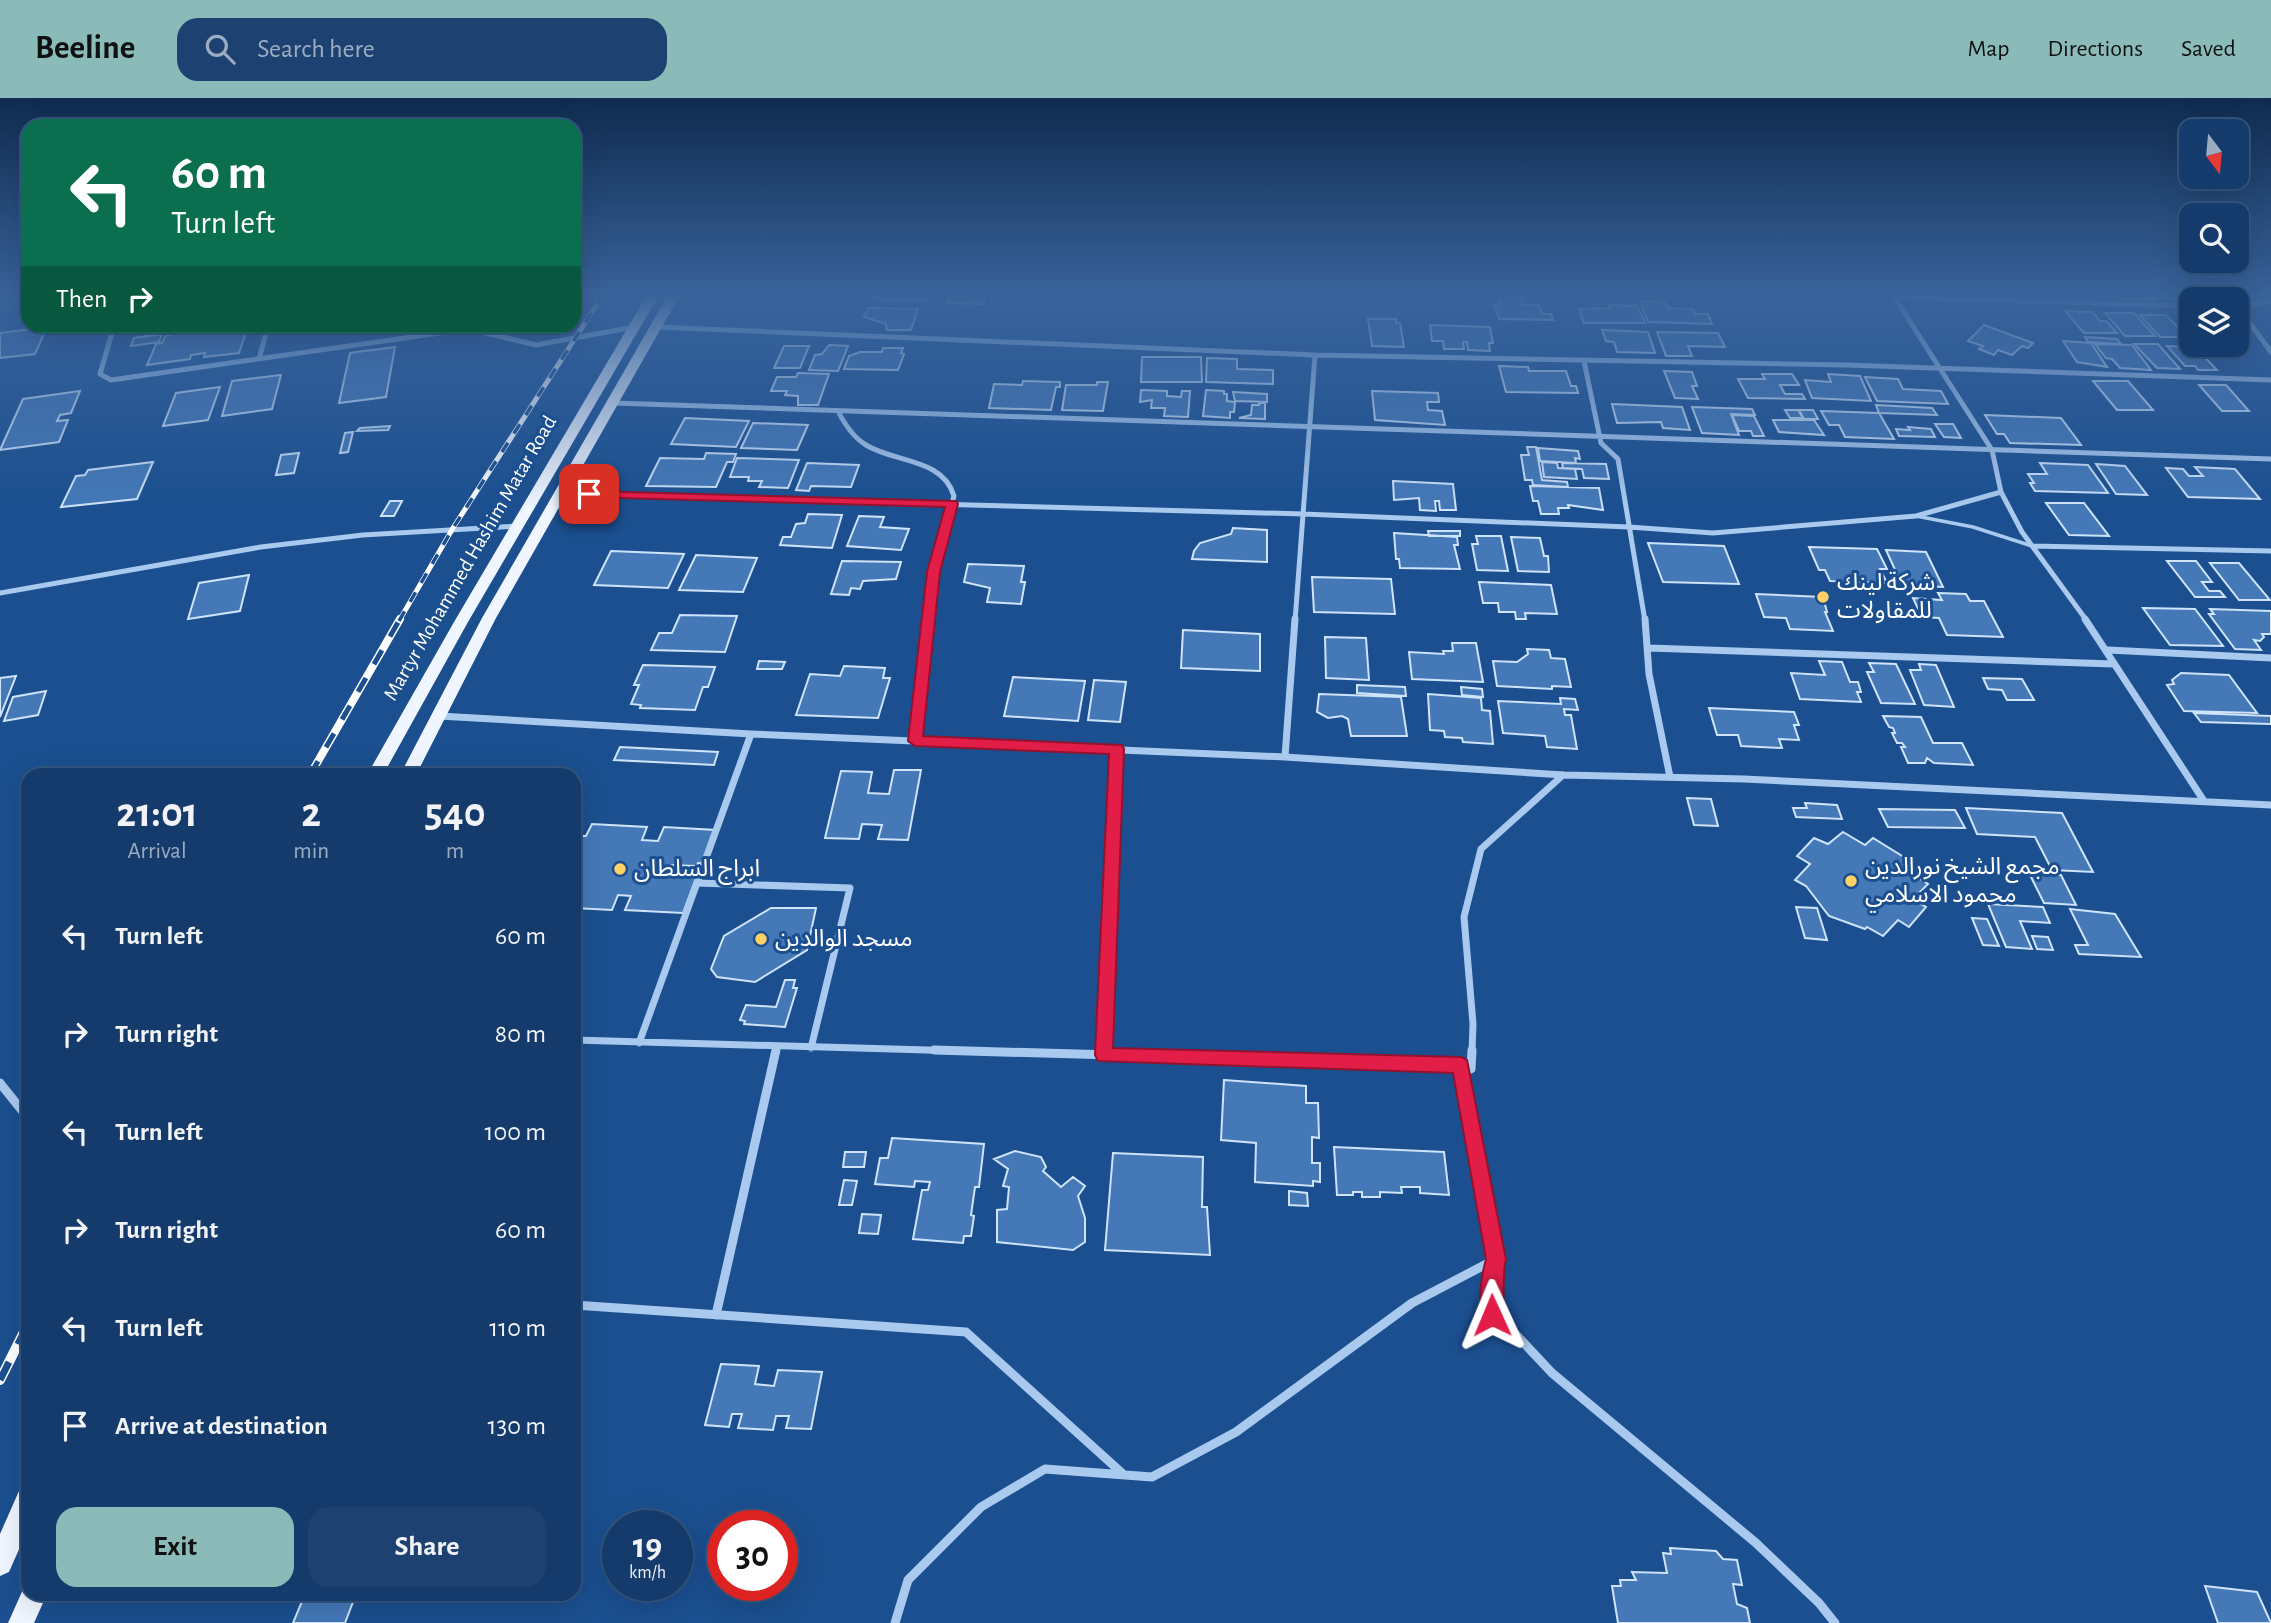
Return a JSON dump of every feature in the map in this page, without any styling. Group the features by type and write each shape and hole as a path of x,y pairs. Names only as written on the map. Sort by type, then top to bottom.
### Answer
{"main road":[{"name":"Martyr Mohammed Hashim Matar Road","path":"379,768 612,366"},
{"name":"Martyr Mohammed Hashim Matar Road","path":"412,768 489,618 634,366"},
{"path":"0,1563 21,1516"},
{"path":"22,1623 31,1601"}],"street":[{"path":"102,366 100,374 111,380 208,366"},
{"path":"1284,757 1314,366"},
{"path":"1585,366 1601,443 1618,459 1649,648 1648,674 1670,777"},
{"path":"1790,366 2271,380"},
{"path":"1940,366 1992,450 2001,492 2032,546 2108,650 2113,664 2204,801"},
{"path":"613,403 2271,459"},
{"path":"838,411 851,435 863,445 944,474 952,485 952,504 933,572 915,741"},
{"path":"561,494 1303,514 1629,527 1713,533 1916,516 2001,492"},
{"path":"0,593 261,547 363,535 518,526"},
{"path":"2032,546 2271,551"},
{"path":"1649,648 2113,664"},
{"path":"2108,650 2271,658"},
{"path":"438,716 751,734 1284,757 1564,775 1670,777 2271,805"},
{"path":"639,1043 751,734"},
{"path":"1104,1055 1117,749"},
{"path":"581,1040 1461,1065 1471,1069 1473,1024 1464,917 1481,849 1564,775"},
{"path":"697,883 850,888 811,1048"},
{"path":"716,1315 776,1047"},
{"path":"1461,1065 1496,1259 1492,1277 1492,1315 1508,1326 1552,1373 1756,1543 1819,1603 1835,1623"},
{"path":"1,1086 21,1110"},
{"path":"895,1623 908,1580 946,1539 981,1507 1045,1469 1152,1477 1236,1432 1412,1303 1496,1259"},
{"path":"581,1305 967,1332 1124,1475"}],"lane":[{"path":"1916,516 1973,527 2032,546"}],"building":[{"path":"347,366 392,366 386,397 339,403"},
{"path":"775,366 801,366 800,368"},
{"path":"811,366 840,366 838,371 809,370"},
{"path":"845,366 899,366 898,370 844,369"},
{"path":"1142,366 1201,366 1202,382 1141,382"},
{"path":"1207,366 1273,370 1273,384 1206,382"},
{"path":"1499,366 1528,367 1529,371 1566,371 1571,386 1576,386 1578,393 1506,392"},
{"path":"2118,366 2148,366 2151,370"},
{"path":"2155,366 2178,366 2180,369"},
{"path":"2195,366 2213,366 2217,370 2198,370"},
{"path":"1664,371 1692,372 1697,386 1692,386 1698,399 1675,398"},
{"path":"798,373 829,374 818,405 798,405 798,396 785,395 787,391 771,391 777,377 796,377"},
{"path":"1762,374 1792,374 1799,385 1780,385 1785,394 1802,394 1805,399 1748,398 1738,379 1765,379"},
{"path":"1828,374 1860,376 1871,401 1812,398 1805,380 1831,382"},
{"path":"281,375 272,409 222,416 232,381"},
{"path":"1865,377 1898,379 1903,389 1941,391 1948,404 1877,401"},
{"path":"1023,381 1060,382 1060,387 1056,387 1051,410 989,408 994,384 1022,385"},
{"path":"2093,381 2128,381 2153,410 2117,410"},
{"path":"1097,382 1108,382 1103,411 1062,410 1066,385 1097,385"},
{"path":"2199,385 2226,385 2249,411 2222,411"},
{"path":"220,387 208,420 163,426 176,393"},
{"path":"1141,390 1167,391 1167,396 1181,397 1182,391 1190,391 1188,417 1164,416 1165,408 1151,408 1152,400 1140,402"},
{"path":"1206,390 1224,391 1227,401 1235,402 1230,418 1203,416"},
{"path":"80,391 71,413 60,415 57,421 68,420 59,442 0,450 23,399"},
{"path":"1372,391 1438,393 1439,402 1427,402 1428,410 1442,411 1445,425 1375,420"},
{"path":"1233,392 1267,394 1267,402 1235,401"},
{"path":"1265,403 1265,419 1239,418 1251,415 1252,405"},
{"path":"1612,404 1682,407 1690,430 1663,428 1661,422 1617,423"},
{"path":"1876,405 1932,408 1937,415 1879,413"},
{"path":"1692,407 1752,409 1755,415 1731,414 1739,435 1702,433"},
{"path":"1785,410 1798,410 1803,418 1790,418"},
{"path":"1799,410 1813,410 1818,419 1804,419"},
{"path":"1821,411 1879,413 1894,439 1845,437 1839,425 1829,425"},
{"path":"1732,415 1754,416 1764,436 1753,436 1751,431 1739,431"},
{"path":"1985,415 2061,418 2081,445 2010,443 2004,434 1997,434"},
{"path":"685,418 749,421 736,447 671,444"},
{"path":"1773,420 1814,420 1824,435 1779,432"},
{"path":"753,423 808,425 797,450 741,448"},
{"path":"1935,424 1953,424 1961,438 1944,437"},
{"path":"390,426 388,430 357,431 360,428"},
{"path":"1908,427 1931,429 1935,437 1899,436 1896,429 1910,430"},
{"path":"353,432 348,452 340,453 345,433"},
{"path":"1527,447 1536,447 1542,480 1567,482 1568,487 1533,485 1532,480 1525,480 1521,455 1529,455"},
{"path":"1538,448 1578,451 1580,459 1575,458 1576,463 1540,461"},
{"path":"299,453 294,473 276,475 281,455"},
{"path":"706,453 736,454 733,462 727,462 716,487 646,486 660,458 704,459"},
{"path":"737,458 799,460 788,488 759,487 762,481 748,481 749,477 730,477"},
{"path":"153,462 137,499 61,507 76,476 85,475 88,470"},
{"path":"1542,462 1557,463 1558,468 1575,469 1577,479 1544,477"},
{"path":"807,463 859,465 851,487 811,486 809,491 796,490"},
{"path":"1562,463 1606,464 1609,479 1584,478 1582,469 1563,468"},
{"path":"2040,463 2088,465 2108,493 2035,491 2030,483 2034,483 2028,474 2047,474"},
{"path":"2096,464 2125,466 2147,495 2116,494"},
{"path":"2195,467 2235,469 2260,499 2188,497 2166,468 2183,469 2189,476 2203,476"},
{"path":"1393,481 1453,484 1456,510 1440,510 1439,501 1435,501 1436,511 1420,510 1419,498 1394,500"},
{"path":"1530,486 1599,488 1603,510 1568,505 1569,508 1558,508 1559,514 1541,514 1538,501 1533,501"},
{"path":"390,501 402,501 394,516 381,516"},
{"path":"2046,503 2084,503 2109,536 2069,535"},
{"path":"808,514 842,515 832,548 780,545 783,537 791,537 796,524 805,523"},
{"path":"859,516 884,517 880,527 909,529 901,550 847,546"},
{"path":"1233,528 1267,530 1267,562 1192,559 1200,543 1231,534"},
{"path":"1428,531 1460,531 1460,536 1429,536"},
{"path":"1394,533 1457,537 1458,545 1454,545 1460,569 1400,568 1399,559 1396,559"},
{"path":"1476,536 1501,536 1508,571 1477,570 1472,544 1478,544"},
{"path":"1511,537 1540,538 1544,556 1548,556 1549,572 1518,571"},
{"path":"1648,543 1724,546 1739,584 1663,582"},
{"path":"1809,547 1877,549 1887,569 1880,569 1887,583 1830,581 1825,570 1819,570"},
{"path":"1886,550 1926,552 1943,587 1902,585"},
{"path":"611,551 684,554 668,588 594,585"},
{"path":"696,555 757,558 743,592 679,590"},
{"path":"842,561 901,562 896,579 863,581 860,589 851,588 849,595 831,594"},
{"path":"2167,561 2196,561 2212,582 2202,582 2209,591 2220,591 2225,597 2195,597"},
{"path":"2210,563 2239,563 2270,600 2239,600"},
{"path":"968,564 1024,566 1021,582 1025,582 1021,604 987,602 990,588 964,582"},
{"path":"249,575 240,611 188,619 199,583"},
{"path":"1312,577 1391,579 1395,614 1314,612"},
{"path":"1479,582 1551,585 1557,614 1525,613 1526,619 1516,619 1515,612 1499,612 1498,603 1483,603"},
{"path":"1938,593 1966,594 1970,601 1984,601 2003,637 1947,635 1939,618 1922,617 1913,598 1942,600"},
{"path":"1756,594 1823,597 1825,612 1833,631 1790,629 1786,618 1764,617"},
{"path":"2143,608 2195,609 2223,646 2170,645"},
{"path":"2210,609 2271,611 2271,634 2262,634 2264,637 2260,641 2254,640 2261,650 2235,649 2209,614 2214,614"},
{"path":"680,615 737,616 725,652 651,650 659,633 672,633"},
{"path":"1183,630 1260,634 1260,671 1181,668"},
{"path":"1325,637 1366,638 1369,680 1326,678"},
{"path":"1452,643 1476,643 1483,682 1412,679 1409,652 1444,654 1443,651 1453,651"},
{"path":"1527,649 1549,650 1551,658 1565,659 1571,687 1552,686 1552,689 1497,686 1493,661 1517,662 1528,654"},
{"path":"759,661 785,662 782,669 757,669"},
{"path":"1819,661 1842,662 1850,682 1858,682 1861,692 1857,692 1861,702 1800,699 1791,673 1825,675"},
{"path":"1869,663 1896,664 1915,704 1881,703 1867,672 1874,672"},
{"path":"1919,664 1936,665 1954,707 1924,705 1910,670 1921,670"},
{"path":"643,665 715,667 708,687 703,687 695,710 640,708 641,705 631,704 639,685 634,685"},
{"path":"844,666 885,668 883,678 890,678 878,718 796,715 810,674 840,676"},
{"path":"2181,673 2229,675 2257,713 2184,711 2167,685 2174,684 2172,680"},
{"path":"16,676 0,717 0,678"},
{"path":"1013,677 1085,681 1078,721 1004,716"},
{"path":"1983,678 2022,679 2034,700 2007,700 2002,690 1988,689"},
{"path":"1094,680 1126,682 1120,722 1088,720"},
{"path":"1357,685 1405,687 1406,696 1357,693"},
{"path":"1461,687 1482,689 1483,697 1462,695"},
{"path":"46,691 38,715 4,721 13,697"},
{"path":"1319,694 1401,697 1407,736 1351,736 1348,719 1342,716 1328,718 1317,712"},
{"path":"1428,694 1481,698 1482,710 1490,711 1493,744 1463,742 1462,738 1445,737 1444,731 1430,730"},
{"path":"1560,698 1575,699 1578,710 1564,709 1565,715 1571,715 1577,749 1547,747 1545,736 1503,733 1498,701 1561,704"},
{"path":"1709,708 1794,712 1799,725 1794,725 1799,740 1779,739 1782,748 1741,746 1738,735 1717,735"},
{"path":"2194,713 2271,716 2271,724 2201,722"},
{"path":"1883,716 1921,717 1933,743 1962,743 1973,765 1934,763 1927,758 1925,763 1908,763 1901,747 1905,747 1902,743 1897,743 1892,733 1895,733 1893,728 1889,727"},
{"path":"620,747 718,752 714,765 614,760"},
{"path":"894,770 921,770 908,840 878,839 882,825 862,824 859,839 825,838 841,771 872,772 868,793 889,794"},
{"path":"1687,798 1711,799 1718,826 1694,825"},
{"path":"1805,803 1837,805 1842,819 1796,817 1793,808 1807,808"},
{"path":"1966,808 2062,813 2093,872 2052,870 2035,837 1977,834"},
{"path":"1879,809 1955,810 1965,828 1888,827"},
{"name":"ابراج السلطان","path":"592,824 647,827 642,840 658,841 664,827 716,830 703,863 698,863 697,866 668,865 665,871 693,873 691,877 696,878 683,913 625,910 631,896 618,895 612,910 581,908 581,836 586,836"},
{"path":"1843,832 1865,845 1873,838 1907,859 1901,867 1928,884 1913,899 1926,907 1909,927 1898,920 1883,936 1867,927 1865,929 1829,916 1806,886 1795,880 1810,864 1797,856 1814,838 1828,844"},
{"path":"2029,873 2061,875 2076,905 2044,903"},
{"path":"1988,904 2043,907 2050,923 2020,921 2032,949 2006,947"},
{"path":"1796,907 1817,908 1827,940 1805,938"},
{"path":"771,908 816,908 807,950 755,982 717,977 711,969 724,936"},
{"path":"2070,909 2115,914 2141,957 2079,954 2075,945 2088,945"},
{"path":"1972,918 1987,919 1999,946 1983,945"},
{"path":"2032,936 2048,937 2053,950 2037,949"},
{"path":"785,980 795,980 793,988 797,988 785,1027 744,1024 745,1021 740,1020 746,1005 776,1007"},
{"path":"1224,1080 1306,1086 1306,1103 1318,1103 1319,1138 1312,1137 1312,1163 1320,1163 1320,1182 1313,1181 1313,1186 1255,1182 1256,1143 1221,1140"},
{"path":"892,1138 984,1144 979,1187 975,1187 971,1215 974,1216 971,1236 964,1236 963,1243 913,1239 922,1190 928,1190 930,1182 915,1181 914,1187 875,1184 880,1158 888,1158"},
{"path":"1334,1147 1444,1152 1449,1195 1420,1193 1420,1187 1401,1187 1402,1193 1380,1192 1380,1197 1362,1197 1362,1192 1337,1195"},
{"path":"1015,1151 1041,1157 1046,1167 1043,1171 1061,1187 1073,1177 1085,1186 1078,1196 1085,1218 1085,1242 1073,1250 997,1242 997,1210 1007,1209 1009,1187 1003,1186 1008,1169 994,1159"},
{"path":"845,1152 866,1152 864,1167 843,1167"},
{"path":"1113,1153 1203,1157 1202,1207 1207,1207 1210,1255 1105,1250"},
{"path":"844,1180 857,1181 852,1205 839,1205"},
{"path":"1289,1191 1307,1193 1308,1206 1289,1205"},
{"path":"862,1214 881,1215 878,1234 859,1233"},
{"path":"721,1364 759,1366 755,1384 774,1386 778,1370 822,1372 811,1429 786,1428 789,1416 776,1416 773,1430 738,1428 742,1414 732,1414 729,1427 705,1425"},
{"path":"1670,1548 1716,1551 1723,1559 1737,1560 1742,1585 1733,1584 1737,1604 1747,1608 1750,1623 1618,1623 1612,1586 1621,1586 1620,1580 1636,1580 1632,1572 1667,1573 1663,1553 1671,1554"},
{"path":"2205,1586 2257,1592 2271,1623 2218,1623"},
{"path":"302,1601 353,1601 345,1623 293,1623"}],"railway":[{"path":"399,621 453,528 557,366"},
{"path":"314,768 400,619"},
{"path":"0,1380 21,1338"}],"place":[{"name":"شركة لينك للمقاولات","path":"1823,597"},
{"name":"ابراج السلطان","path":"620,869"},
{"name":"مجمع الشيخ نورالدين محمود الاسلامي","path":"1851,881"},
{"name":"مسجد الوالدين","path":"761,939"}],"route":[{"path":"589,494 952,504 933,572 915,741 1117,749 1104,1055 1461,1065 1496,1259 1492,1277 1492,1315"}]}
